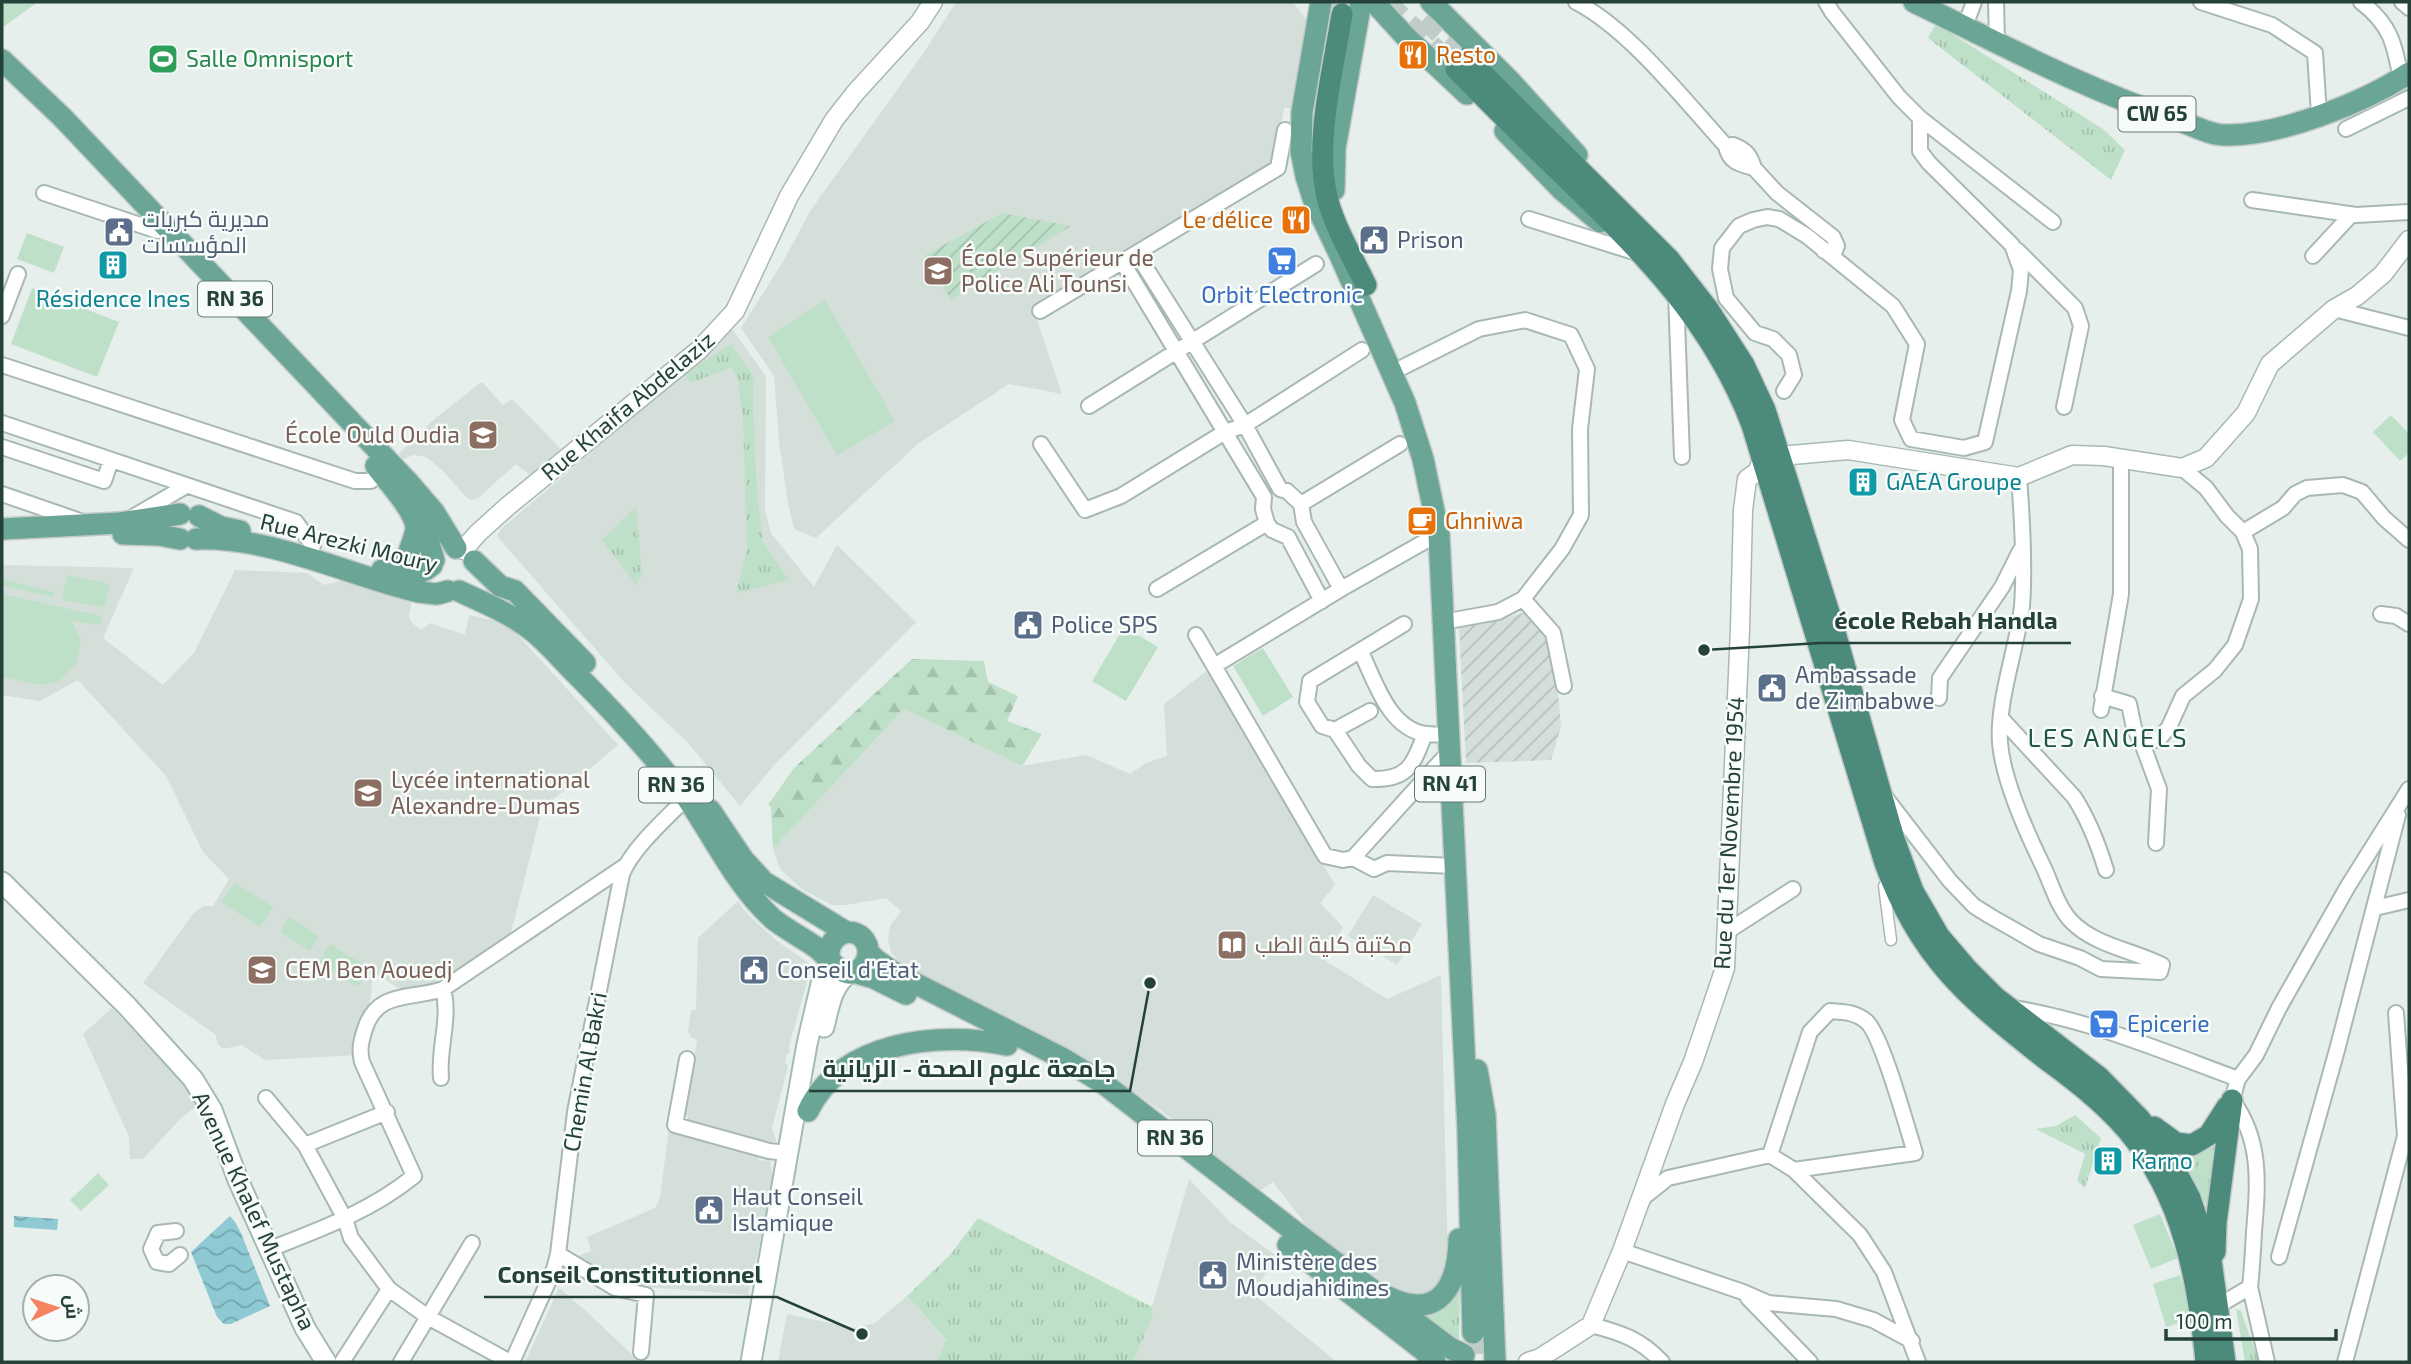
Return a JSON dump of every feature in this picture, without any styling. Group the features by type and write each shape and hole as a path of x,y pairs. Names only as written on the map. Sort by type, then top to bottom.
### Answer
{"highway":[{"path":"1326,8 1311,152 1317,195 1339,253"},
{"path":"1326,8 1328,100 1324,178 1332,211 1366,285"},
{"path":"1461,63 1709,309 1744,365 1765,410 1772,458 1885,863 1901,903 1930,952 1960,988 2086,1090 2121,1123 2147,1158 2171,1200 2189,1253 2199,1303 2206,1362"},
{"path":"1663,264 1676,293 1708,338 1733,382 1772,458 1832,622 1906,874 1939,936 1968,970 2008,1007 2087,1067 2140,1119 2167,1155 2190,1198 2211,1260 2225,1362"},
{"path":"2129,1107 2176,1143 2192,1146 2209,1135 2235,1089"},
{"path":"2218,1306 2216,1223 2235,1089"}],"main road":[{"path":"1361,2 1335,148 1334,182 1339,212 1366,285"},
{"path":"1374,2 1389,20 1561,189 1637,253 1663,264"},
{"path":"1431,2 1511,82 1625,207 1663,264"},
{"name":"CW 65","path":"1914,2 2130,105 2222,135 2265,132 2406,83"},
{"path":"1326,8 1303,106 1301,142 1306,176 1314,201 1339,253"},
{"path":"1352,42 1368,21 1389,20"},
{"name":"RN 36","path":"2,60 62,117 409,483 464,553 500,586 515,592 544,619 654,738 688,780 757,876 794,902 846,932"},
{"name":"RN 36","path":"2,71 70,137 417,511 426,530 433,563"},
{"name":"RN 41","path":"1339,253 1405,403 1423,459 1438,534 1454,866 1470,1070 1476,1333"},
{"name":"RN 41","path":"1366,285 1422,412 1439,472 1449,530 1475,993 1470,1070 1460,1133 1460,1195 1466,1301 1459,1358"},
{"name":"RN 36","path":"376,466 413,517 416,531 405,561 389,573"},
{"path":"2,529 120,523 190,515"},
{"path":"188,539 174,526 190,515"},
{"name":"Rue Arezki Moury","path":"190,515 227,528 313,546 389,573 415,575 422,573 433,563"},
{"name":"Rue Arezki Moury","path":"2,541 128,534 225,540 298,554 419,592 437,594 454,591"},
{"path":"443,550 464,553 476,570 467,587 454,591 435,581 433,563 443,550"},
{"name":"RN 36","path":"454,591 485,601 534,632 643,743 687,797 740,881 762,908 781,925 841,967 890,986 1070,1077 1101,1097 1435,1362"},
{"name":"Avenue Khalef Mustapha","path":"2,882 127,1006 193,1079 212,1110 238,1180 305,1328 326,1362"},
{"path":"781,925 801,931 810,926 808,915 794,902"},
{"path":"751,1362 821,984 841,967 864,964 868,952 860,936 846,932 831,942 828,955 841,967 842,978 830,1004 820,1042 764,1362"},
{"name":"RN 36","path":"868,952 893,972 1047,1051 1103,1083 1459,1358"},
{"path":"808,1111 818,1092 832,1078 858,1061 889,1048 946,1040 977,1040 1007,1045"},
{"name":"RN 41","path":"1470,1070 1485,1115 1494,1362"},
{"path":"1366,1286 1407,1304 1424,1304 1443,1294 1457,1269 1460,1195"},
{"path":"1459,1358 1482,1354 1494,1362"}],"street":[{"path":"1576,2 1607,22 1726,146 1733,145 1746,150 1754,168 1777,193 1833,237 1837,246 1835,251 1824,251"},
{"path":"1826,2 1882,76 1920,118 2053,222"},
{"path":"1965,26 1974,2"},
{"path":"1996,2 1997,42"},
{"path":"2201,2 2272,26 2315,53 2319,115"},
{"path":"2346,129 2406,83 2387,27 2361,2"},
{"path":"2402,2 2409,8"},
{"name":"Rue Khaifa Abdelaziz","path":"464,553 478,533 508,506 699,350 720,329 739,304 789,196 821,139 925,7"},
{"path":"1920,118 1920,151 1929,163 2075,308 2081,326 2064,407"},
{"path":"1040,311 1278,169 1285,130"},
{"path":"44,193 158,231"},
{"path":"2252,200 2351,215 2409,212"},
{"path":"2313,256 2351,215"},
{"path":"1784,391 1794,375 1788,355 1773,338 1755,333 1726,298 1720,269 1722,248 1740,226 1767,217 1789,224 1893,306 1917,344 1902,420 1911,439 1964,448 1985,442 2019,291 2021,270 2012,245"},
{"path":"1529,219 1637,253"},
{"path":"1772,458 1848,450 2019,477 2072,454 2182,468 2206,457 2246,413 2270,364 2334,309 2357,296 2383,274 2409,240"},
{"path":"1137,254 1245,425 1280,489"},
{"path":"1123,263 1264,498 1263,509 1267,523 1272,530 1288,537 1322,601"},
{"path":"1089,406 1316,264"},
{"path":"2,316 18,274"},
{"path":"1676,293 1682,457"},
{"path":"2334,309 2409,328"},
{"path":"1403,367 1479,329 1525,320 1571,335 1587,369 1580,429 1581,515 1562,550 1523,599 1498,612 1454,620"},
{"path":"1041,444 1085,510 1121,496 1225,432 1245,425 1362,350"},
{"path":"2,365 362,483 374,478 376,466"},
{"path":"2,423 296,522 313,546"},
{"path":"1301,504 1400,444"},
{"path":"2,447 104,481 111,460"},
{"name":"Rue du 1er Novembre 1954","path":"1591,1325 1622,1251 1693,1062 1725,968 1743,510 1747,479 1772,458"},
{"path":"2121,460 2121,594 2101,703 2129,704 2134,727 2143,743 2159,789 2156,843"},
{"path":"2143,743 2159,739 2169,727 2183,696 2215,670 2235,645 2251,599 2250,549 2243,532 2206,488 2182,468"},
{"path":"1881,792 1950,881 1974,906 2039,944 2080,958 2101,969 2160,972 2162,965 2114,947 2071,920 2059,902 2027,834 2012,791 2000,744 2001,718 2022,605 2019,477"},
{"path":"120,523 186,485"},
{"path":"2243,532 2283,508 2295,494 2307,488 2343,485 2362,492 2384,518 2409,540"},
{"path":"1264,498 1280,489 1287,491 1301,504 1304,522 1341,589"},
{"path":"2,494 92,525"},
{"path":"1157,589 1267,523"},
{"path":"1213,666 1438,534"},
{"path":"1939,698 1940,678 2002,587 2022,548"},
{"path":"1523,599 1553,633 1564,686"},
{"path":"2381,614 2396,616 2409,624"},
{"path":"1404,624 1310,681 1307,702 1322,726 1335,730 1359,766 1372,779 1391,778 1406,772 1425,734"},
{"path":"1196,635 1325,856 1343,860 1353,858 1449,743 1408,727 1397,719 1361,652"},
{"path":"1335,730 1370,711"},
{"path":"2001,718 2074,797 2097,841 2106,870"},
{"path":"2235,1089 2342,897 2405,796"},
{"path":"2279,1257 2405,796"},
{"name":"Chemin Al Bakri","path":"511,1362 554,1269 558,1254 575,1112 622,874 625,866 687,797"},
{"path":"1353,858 1374,869 1387,863 1454,866"},
{"path":"270,1249 345,1219 390,1196 414,1176 362,1062 360,1052 370,1014 380,1005 397,997 426,995 443,989 625,866"},
{"path":"1884,886 1891,940"},
{"path":"1728,931 1793,889"},
{"path":"2375,908 2409,900"},
{"path":"441,1078 447,1004 443,989"},
{"path":"2008,1007 2039,1012 2077,1023 2235,1089 2257,1161 2258,1199 2250,1287 2267,1362"},
{"path":"1770,1155 1810,1032 1830,1012 1854,1013 1869,1022 1883,1053 1915,1153 1794,1170"},
{"path":"2396,1013 2409,1161"},
{"path":"687,1059 676,1125 788,1153"},
{"path":"266,1098 305,1145 345,1219 351,1238 390,1289 428,1317 511,1362"},
{"path":"305,1145 387,1112"},
{"path":"2345,1362 2405,1136"},
{"path":"1630,1226 1644,1197 1668,1178 1770,1155 1794,1170 1860,1235 1884,1272 1918,1362"},
{"path":"176,1231 158,1233 151,1249 157,1262 169,1264 180,1255"},
{"path":"401,1362 472,1243"},
{"path":"1622,1251 1769,1303 1836,1308 1873,1320 1912,1341"},
{"path":"558,1254 615,1287 646,1295 641,1352"},
{"path":"2218,1306 2250,1287"},
{"path":"342,1362 390,1289"},
{"path":"1743,1292 1810,1362"},
{"path":"1528,1362 1540,1358 1591,1325 1631,1337 1647,1346 1662,1362"}],"shaded area":[{"name":"École Supérieur de Police Ali Tounsi","path":"956,2 1293,2 1308,22 1292,108 1284,108 1274,166 1034,311 1062,394 1009,384 919,443 816,538 794,529 779,442 774,376 741,328 784,260 812,208 923,54"},
{"path":"731,328 766,376 765,510 771,533 814,587 837,545 916,622 775,764 740,806 689,744 624,682 497,536 502,528 713,349"},
{"name":"École Ould Oudia","path":"480,383 503,405 512,399 561,449 530,475 516,464 478,498 472,500 426,457 414,455 403,459 399,454 432,421"},
{"name":"Lycée international Alexandre-Dumas","path":"2,565 134,568 103,638 163,685 194,653 235,570 307,573 324,585 344,580 412,599 409,616 411,622 421,630 430,623 465,635 469,615 508,624 618,745 542,809 510,937 433,983 400,989 373,972 370,1003 358,1031 357,1055 265,1060 242,1045 223,1049 217,1043 216,1035 143,983 193,914 203,906 213,906 229,879 203,852 166,776 78,680 40,701 2,695"},
{"path":"1526,612 1548,635 1556,672 1561,727 1551,760 1466,763 1459,626 1498,620"},
{"path":"1210,668 1335,885 1320,903 1343,927 1326,961 1387,999 1441,975 1448,1266 1439,1285 1428,1293 1408,1295 1390,1291 1313,1234 1273,1182 1259,1191 1163,1112 1077,1054 902,965 891,952 888,941 890,926 901,911 886,898 832,905 803,890 780,869 773,849 904,709 1022,766 1086,755 1130,774 1146,763 1167,756 1164,704"},
{"path":"1373,895 1422,924 1397,965 1348,936"},
{"path":"738,901 760,926 809,963 811,968 789,1046 790,1052 785,1062 788,1066 772,1128 776,1141 762,1144 691,1126 686,1114 697,1040 688,1032 691,1010 696,1010 698,938"},
{"path":"112,1008 200,1104 183,1116 143,1159 130,1159 129,1137 83,1034"},
{"name":"Haut Conseil Islamique","path":"669,1127 759,1155 759,1160 770,1161 773,1177 771,1194 748,1295 633,1286 611,1281 576,1257 591,1251 587,1237 655,1208 660,1198"},
{"name":"Ministère des Moudjahidines","path":"1189,1179 1230,1222 1278,1257 1252,1293 1337,1362 1133,1362 1153,1316 1152,1307"},
{"path":"559,1288 587,1312 640,1362 525,1362"},
{"path":"907,1296 946,1341 937,1362 778,1362 787,1314 854,1328 875,1323"}],"green space":[{"path":"2,2 38,2 3,27"},
{"path":"1936,24 2103,129 2125,150 2111,180 1928,38"},
{"path":"1002,213 1071,226 951,300 924,256"},
{"path":"27,233 64,247 54,273 17,259"},
{"path":"32,288 119,322 97,377 11,344"},
{"path":"825,300 895,421 837,455 768,337"},
{"path":"731,344 754,376 757,493 763,542 789,580 736,593 747,550 743,420 738,381 732,367 691,383 684,375"},
{"path":"2391,415 2409,434 2409,453 2400,461 2373,432"},
{"path":"636,507 642,573 636,585 602,540"},
{"path":"67,575 110,584 105,607 62,600"},
{"path":"2,579 54,592 53,597 2,585"},
{"path":"2,594 102,616 100,625 72,621 81,641 76,663 59,681 41,685 2,677"},
{"path":"1124,627 1158,647 1126,701 1092,681"},
{"path":"1263,648 1293,697 1263,716 1233,666"},
{"path":"912,659 984,661 988,682 1018,696 1007,721 1042,734 1022,766 904,709 773,849 771,807 768,805 794,768"},
{"path":"235,883 273,907 260,927 221,902"},
{"path":"289,917 319,936 310,951 280,932"},
{"path":"330,944 369,968 358,987 319,963"},
{"path":"2075,1115 2101,1138 2085,1188 2077,1181 2085,1154 2036,1129 2056,1126"},
{"path":"2222,1141 2211,1215 2180,1154 2208,1150"},
{"path":"98,1173 109,1185 81,1211 70,1200"},
{"path":"2160,1214 2178,1258 2151,1269 2133,1225"},
{"path":"978,1218 1152,1307 1153,1316 1133,1362 937,1362 946,1340 907,1296 950,1255"},
{"path":"2180,1275 2194,1319 2166,1327 2153,1284"},
{"path":"1460,1282 1459,1340 1455,1341 1416,1314"},
{"path":"2236,1309 2241,1311 2259,1362 2245,1362"}],"water":[{"path":"14,1216 58,1219 57,1230 14,1227"},
{"path":"230,1216 241,1233 270,1306 231,1324 224,1324 217,1317 191,1252"}],"tunnel":[{"path":"1331,12 1333,2"},
{"path":"1386,2 1456,69"},
{"path":"1424,19 1467,58"},
{"path":"1479,1333 1480,1362"}],"place":[{"name":"Resto","path":"1413,55"},
{"name":"Salle Omnisport","path":"163,59"},
{"name":"Le délice","path":"1296,220"},
{"name":"مديرية كبريات المؤسسات","path":"119,232"},
{"name":"Prison","path":"1374,240"},
{"name":"Orbit Electronic","path":"1282,261"},
{"name":"Résidence Ines","path":"113,265"},
{"name":"École Supérieur de Police Ali Tounsi","path":"938,271"},
{"name":"École Ould Oudia","path":"483,435"},
{"name":"GAEA Groupe","path":"1863,482"},
{"name":"Ghniwa","path":"1422,521"},
{"name":"Police SPS","path":"1028,625"},
{"name":"école Rebah Handla","path":"1704,650"},
{"name":"Ambassade de Zimbabwe","path":"1772,688"},
{"name":"Lycée international Alexandre-Dumas","path":"368,793"},
{"name":"مكتبة كلية الطب","path":"1232,945"},
{"name":"CEM Ben Aouedj","path":"262,970"},
{"name":"Conseil d'Etat","path":"754,970"},
{"name":"جامعة علوم الصحة - الزيانية","path":"1150,983"},
{"name":"Epicerie","path":"2104,1024"},
{"name":"Karno","path":"2108,1161"},
{"name":"Haut Conseil Islamique","path":"709,1210"},
{"name":"Ministère des Moudjahidines","path":"1213,1275"},
{"name":"Conseil Constitutionnel","path":"862,1334"}],"district":[{"name":"LES ANGELS","path":"2108,738"}]}
